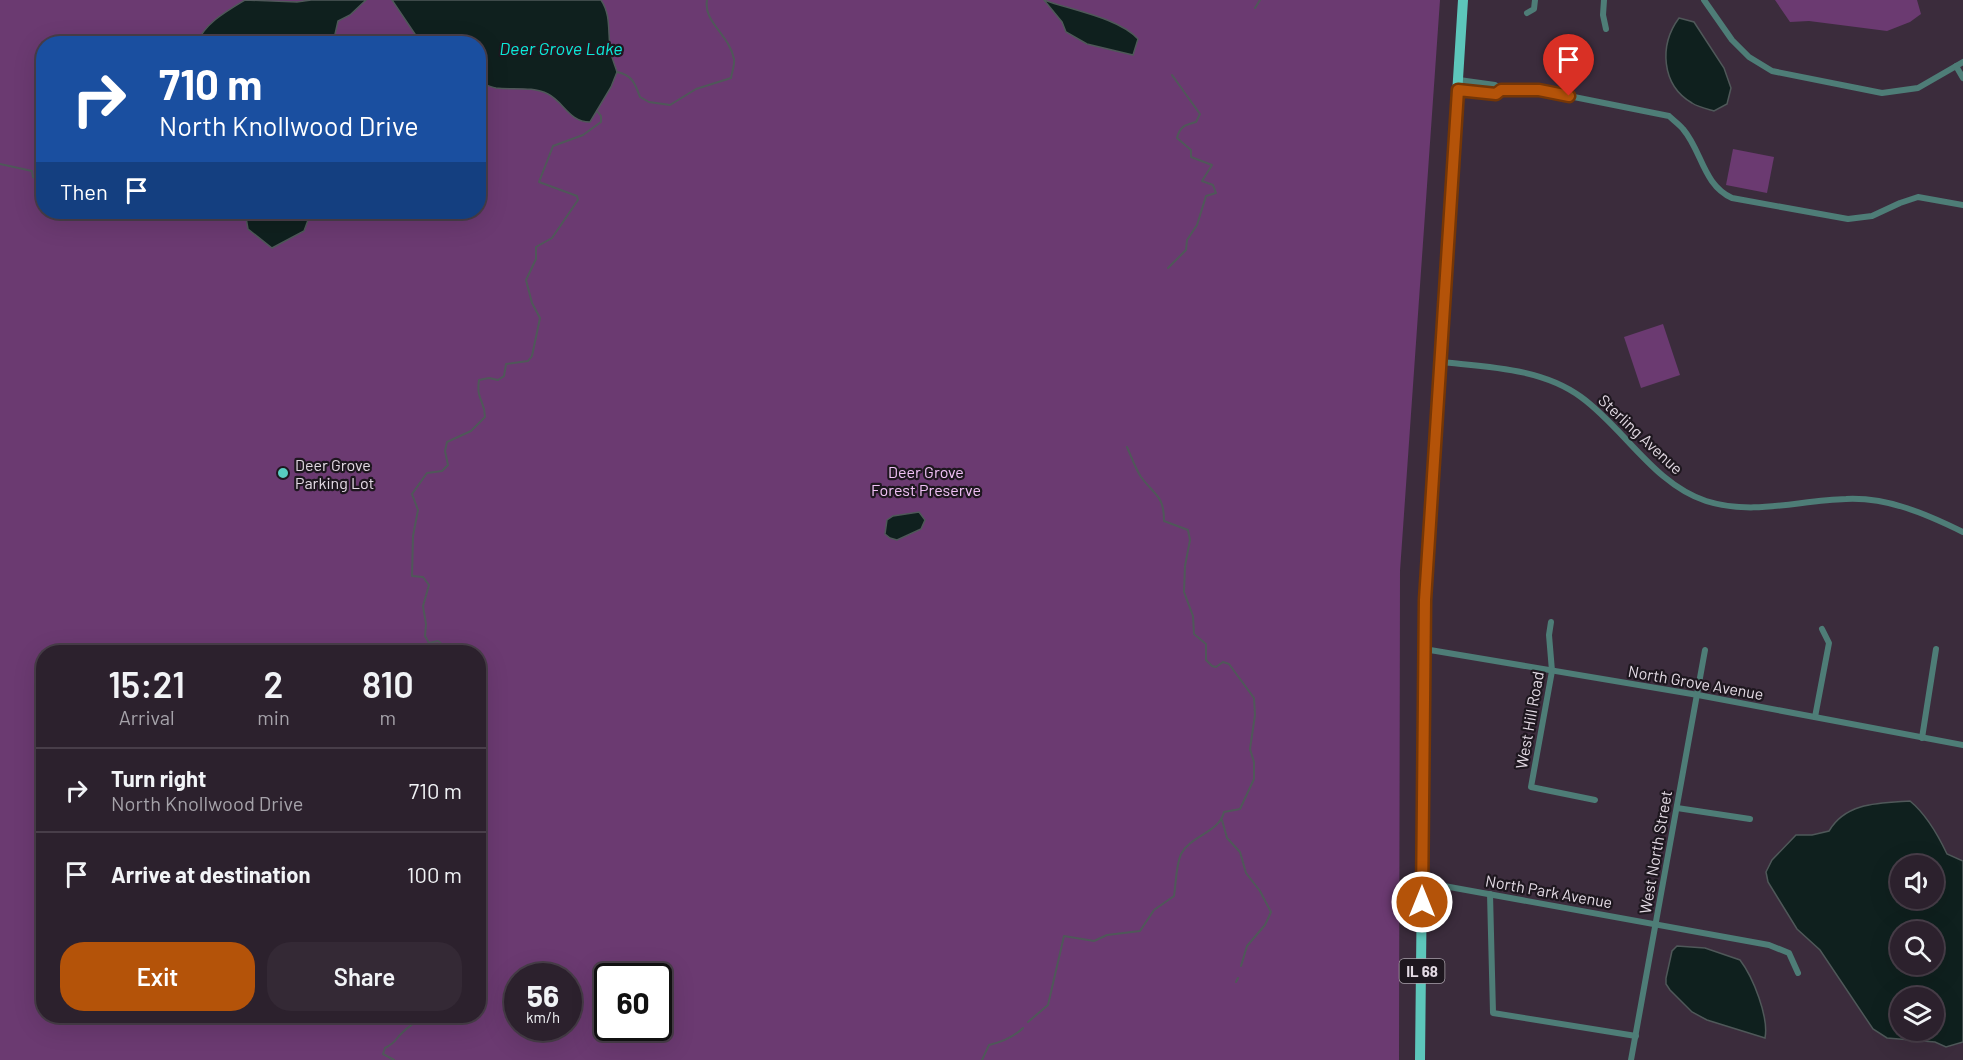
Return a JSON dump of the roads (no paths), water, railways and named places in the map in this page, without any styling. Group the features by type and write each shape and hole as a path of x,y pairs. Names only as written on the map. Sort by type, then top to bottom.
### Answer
{"main road":[{"name":"IL 68","path":"1420,1060 1424,649 1428,546 1463,0"}],"street":[{"path":"1527,13 1534,9 1535,0"},
{"path":"1604,0 1603,15 1606,29"},
{"path":"1704,0 1732,40 1749,57 1772,71 1882,93 1918,88 1963,62"},
{"path":"1956,66 1963,78"},
{"path":"1458,85 1496,94 1501,90 1539,90 1669,116 1684,129 1710,180 1720,193 1732,198 1848,219 1880,214 1900,202 1918,197 1963,205"},
{"name":"Sterling Avenue","path":"1441,362 1512,370 1548,381 1581,396 1675,485 1706,501 1749,509 1847,498 1883,502 1907,506 1963,532"},
{"name":"West Hill Road","path":"1551,622 1549,635 1552,671 1531,787 1595,800"},
{"path":"1815,717 1829,643 1822,629"},
{"name":"North Grove Avenue","path":"1424,649 1698,695 1963,746"},
{"path":"1922,738 1936,649"},
{"name":"West North Street","path":"1632,1060 1706,650"},
{"path":"1677,808 1750,819"},
{"name":"North Park Avenue","path":"1422,882 1770,945 1790,953 1798,973"},
{"path":"1490,894 1493,1013 1636,1036"}],"water":[{"path":"245,0 297,2 366,0 350,15 338,21 335,36 201,36 205,29 224,13"},
{"name":"Deer Grove Lake","path":"392,0 601,0 607,12 611,53 617,72 611,87 590,122 583,121 577,119 548,94 529,89 496,88 486,84 486,36 416,36"},
{"path":"1044,0 1119,25 1138,39 1133,55 1087,44 1066,32 1062,22"},
{"path":"1679,18 1694,22 1724,68 1731,88 1727,104 1714,111 1694,104 1682,95 1674,86 1669,75 1666,64 1668,40"},
{"path":"246,219 308,219 304,231 272,248 248,229"},
{"path":"919,512 925,520 921,529 897,540 885,534 887,520 893,516"},
{"path":"1910,801 1922,813 1947,854 1963,861 1963,1042 1946,1047 1935,1042 1923,1041 1944,1041 1944,987 1890,987 1890,1038 1873,1029 1820,950 1797,929 1768,882 1766,872 1772,860 1796,835 1812,835 1829,831 1845,814 1854,809 1876,804"},
{"path":"1677,946 1705,948 1740,960 1759,998 1765,1019 1765,1038 1707,1020 1692,1012 1670,990 1666,984 1666,978 1672,951"}],"waterway":[{"path":"617,72 632,80 640,97 649,102 670,105 696,89 731,78 734,59 727,42 712,22 707,0"},
{"path":"1255,8 1260,0"},
{"path":"1168,268 1186,250 1187,240 1197,225 1206,196 1216,193 1213,185 1202,181 1212,165 1191,157 1191,150 1177,138 1181,128 1196,122 1200,114 1172,75"},
{"path":"443,645 438,641 429,643 425,636 423,606 429,585 423,577 412,576 413,536 418,510 412,494 427,473 442,471 448,465 445,451 447,442 471,431 485,417 479,392 479,380 489,378 498,380 504,376 506,364 528,361 532,356 540,318 532,303 526,280 536,259 536,247 552,238 578,200 577,196 539,182 553,146 583,135 601,122 601,116 597,111"},
{"path":"0,164 32,171 33,177 36,178"},
{"path":"1028,1022 1048,1005 1064,936 1094,941 1107,935 1140,931 1154,910 1174,896 1181,854 1191,842 1217,825 1224,812 1240,809 1254,779 1254,762 1250,749 1255,715 1254,698 1229,664 1223,662 1216,667 1206,660 1206,644 1194,634 1193,616 1184,592 1185,566 1190,540 1188,530 1164,521 1164,512 1158,496 1141,477 1127,447"},
{"path":"1222,820 1227,838 1240,852 1246,873 1260,891 1271,912 1265,925 1247,946 1241,966"},
{"path":"1236,982 1238,978"},
{"path":"394,1060 383,1054 385,1048 414,1023"},
{"path":"982,1060 989,1045 1008,1039 1023,1028"}],"place":[{"name":"Deer Grove Parking Lot","path":"283,473"}],"park label":[{"name":"Deer Grove Forest Preserve","path":"926,480"}]}
